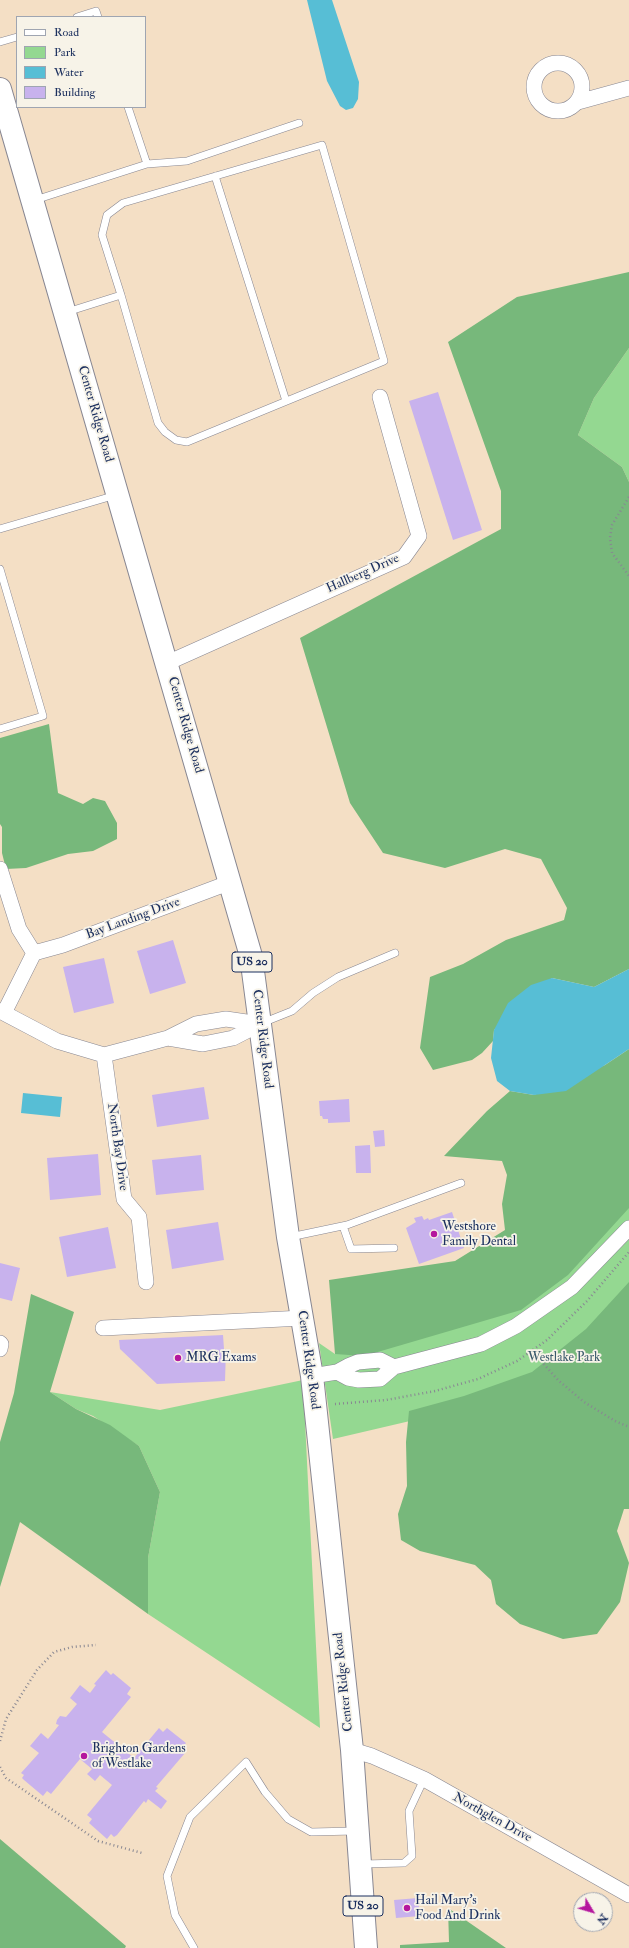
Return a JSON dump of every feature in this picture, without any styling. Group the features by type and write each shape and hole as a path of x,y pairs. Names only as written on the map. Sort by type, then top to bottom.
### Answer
{"main road":[{"name":"Center Ridge Road","path":"0,89 231,882 251,956 288,1237 312,1376 352,1750 366,1948"}],"street":[{"path":"578,102 629,88"},
{"name":"Hallberg Drive","path":"167,663 404,557 419,536 380,397"},
{"path":"0,869 19,929 34,953 2,1012 57,1041 104,1055 168,1038 196,1024 226,1019 260,1024"},
{"name":"Bay Landing Drive","path":"34,953 63,945 231,882"},
{"path":"168,1038 203,1044 233,1038 260,1024"},
{"name":"North Bay Drive","path":"104,1055 124,1199 139,1217 146,1282"},
{"path":"312,1376 337,1372 358,1362 380,1360 394,1367 481,1344 516,1326 572,1287 629,1228"},
{"path":"103,1328 303,1318"},
{"path":"0,1343 2,1344 0,1349"},
{"name":"Northglen Drive","path":"352,1750 372,1756 424,1780 629,1895"}],"lane":[{"path":"80,16 96,11 98,16"},
{"path":"0,42 16,37"},
{"path":"128,108 147,164"},
{"path":"32,201 147,164 187,161 299,123"},
{"path":"322,145 384,361 187,442 176,440 165,432 158,423 122,295 102,235 107,216 123,203 322,145"},
{"path":"215,176 286,401"},
{"path":"65,312 122,295"},
{"path":"0,529 118,494"},
{"path":"0,569 43,716 0,729"},
{"path":"260,1024 292,1011 313,993 338,977 395,953"},
{"path":"288,1237 343,1226 462,1183"},
{"path":"343,1226 351,1249 394,1248"},
{"path":"194,1948 175,1915 167,1876 190,1817 246,1762 265,1792 288,1818 311,1832 357,1831"},
{"path":"360,1864 404,1863 412,1856 409,1811 424,1780"}],"path":[{"path":"629,497 612,525 610,538 612,553 629,576"},
{"path":"533,1352 549,1372 578,1398 604,1415 629,1427"},
{"path":"0,1741 6,1719 37,1670 54,1652 72,1647 96,1645"},
{"path":"0,1767 6,1778 98,1841 142,1854"}],"green space":[{"path":"629,272 629,348 594,398 578,435 622,467 629,482 629,969 594,987 552,978 494,1030 493,1041 482,1053 472,1060 433,1070 420,1048 430,977 463,964 506,940 564,920 567,908 541,859 505,849 445,868 383,853 350,803 300,638 501,529 501,491 448,342 517,297"},
{"path":"629,348 629,482 622,467 578,435 594,398"},
{"path":"49,724 58,793 83,804 93,798 105,801 117,823 117,839 93,851 68,854 26,868 6,869 2,853 2,827 0,824 0,738"},
{"path":"629,1049 629,1208 568,1275 521,1310 364,1356 335,1354 329,1280 455,1261 505,1230 502,1204 507,1175 502,1161 444,1156 487,1111 510,1091 534,1095 605,1065"},
{"name":"Westlake Park","path":"629,1185 629,1437 487,1403 333,1439 319,1343 335,1354"},
{"path":"629,1282 629,1509 624,1509 617,1531 629,1563 620,1602 597,1634 563,1639 520,1624 496,1604 491,1580 475,1565 420,1551 401,1540 398,1514 407,1486 406,1442 409,1411 464,1396 532,1372 586,1329"},
{"path":"31,1294 74,1312 50,1392 76,1409 110,1425 139,1446 160,1492 148,1558 148,1614 20,1522 0,1587 0,1442 14,1393"},
{"path":"303,1380 320,1728 148,1614 148,1558 160,1492 139,1446 93,1416 76,1409 50,1392 160,1410"},
{"path":"0,1839 126,1946 125,1948 0,1948"},
{"path":"448,1908 506,1948 400,1948 400,1945 449,1942"}],"water":[{"path":"307,0 332,0 359,82 358,99 353,108 346,110 340,106 327,81"},
{"path":"629,969 629,1049 566,1091 534,1095 510,1091 497,1081 491,1058 494,1030 508,1003 531,985 552,978 594,987"},
{"path":"23,1093 62,1097 60,1117 21,1113"}],"building":[{"path":"438,392 482,530 453,540 409,401"},
{"path":"173,940 186,983 150,994 137,951"},
{"path":"104,958 114,1003 74,1013 63,967"},
{"path":"204,1087 209,1119 157,1127 152,1095"},
{"path":"349,1099 350,1122 328,1123 328,1119 323,1119 322,1116 320,1116 319,1101"},
{"path":"384,1130 385,1146 375,1147 373,1131"},
{"path":"370,1145 371,1173 356,1173 355,1146"},
{"path":"98,1154 101,1195 50,1200 47,1158"},
{"path":"201,1155 204,1190 156,1195 152,1160"},
{"name":"Westshore Family Dental","path":"452,1212 464,1248 419,1264 406,1228 416,1222 414,1218 422,1216 424,1220 428,1218 429,1220"},
{"path":"218,1222 224,1260 172,1269 166,1230"},
{"path":"108,1227 116,1268 67,1277 59,1237"},
{"path":"0,1263 20,1268 12,1301 0,1298"},
{"name":"MRG Exams","path":"223,1335 224,1349 226,1349 225,1381 157,1384 120,1349 119,1340"},
{"name":"Brighton Gardens of Westlake","path":"106,1670 111,1675 113,1673 131,1688 127,1694 131,1697 102,1732 134,1758 159,1728 163,1732 167,1728 186,1743 182,1748 186,1751 185,1753 156,1787 158,1788 155,1791 167,1801 161,1809 148,1799 146,1803 144,1801 117,1835 114,1837 111,1834 107,1839 89,1823 92,1819 87,1815 112,1785 100,1775 95,1781 87,1774 92,1769 80,1759 51,1794 47,1791 43,1796 22,1778 24,1775 21,1773 39,1753 30,1746 41,1733 48,1739 59,1725 56,1724 60,1716 66,1717 77,1704 70,1698 80,1685 90,1693 96,1685 94,1684"},
{"name":"Hail Mary's Food And Drink","path":"418,1898 420,1916 396,1918 394,1900"}],"place":[{"name":"Westshore Family Dental","path":"434,1234"},
{"name":"MRG Exams","path":"178,1358"},
{"name":"Brighton Gardens of Westlake","path":"84,1756"},
{"name":"Hail Mary's Food And Drink","path":"407,1908"}]}
